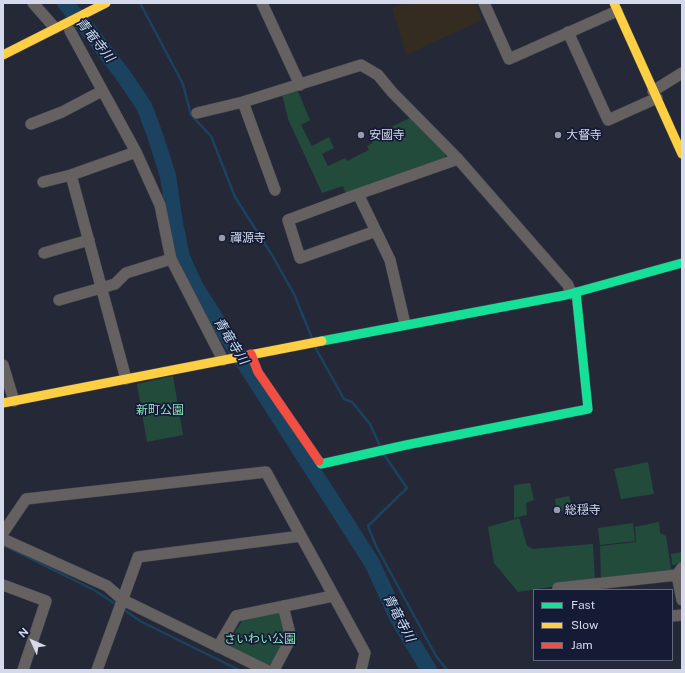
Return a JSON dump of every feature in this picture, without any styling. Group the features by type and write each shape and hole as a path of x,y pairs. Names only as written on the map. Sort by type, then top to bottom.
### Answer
{"street":[{"path":"33,3 55,28"},
{"path":"3,55 55,28 89,8 106,3"},
{"path":"262,3 300,85"},
{"path":"484,3 509,58 568,32 616,7 682,154"},
{"path":"70,31 136,152 160,205 171,259 223,360"},
{"path":"568,32 608,120 655,95 682,73"},
{"path":"197,113 243,102 361,65 378,75 392,92 458,159 574,293 588,409 406,445 321,464 258,372 251,354"},
{"path":"31,124 62,112 102,91"},
{"path":"243,102 275,190"},
{"path":"43,182 72,175 136,152"},
{"path":"376,231 300,258 288,220 458,159"},
{"path":"72,175 126,379"},
{"path":"358,194 390,260 405,324"},
{"path":"44,253 89,240"},
{"path":"59,300 116,284 126,273 171,259"},
{"path":"3,365 8,402 405,324 574,293 682,263"},
{"path":"3,533 26,499 266,472 365,654 361,670"},
{"path":"97,670 138,557 301,536"},
{"path":"3,539 107,586 123,600 266,670"},
{"path":"558,589 680,572 682,600"},
{"path":"3,584 46,601 24,670"},
{"path":"218,647 236,616 333,596"},
{"path":"274,670 290,638 283,606"}],"shaded area":[{"path":"406,3 475,3 482,20 406,55 392,8"}],"green space":[{"name":"安國寺","path":"297,89 310,120 301,125 312,146 329,137 334,148 322,154 328,166 345,158 347,161 369,150 367,146 373,143 370,137 410,118 445,154 445,158 346,195 343,186 322,193 288,119 282,94"},
{"name":"新町公園","path":"173,376 183,435 147,442 137,384"},
{"path":"648,462 654,494 621,499 614,469"},
{"path":"530,483 534,500 526,503 527,515 514,518 514,485"},
{"path":"569,496 573,510 557,512 555,499"},
{"path":"519,518 527,546 533,549 593,544 595,580 518,592 494,563 488,527"},
{"path":"659,522 660,533 666,536 671,569 678,568 676,572 601,579 600,546 636,542 635,527"},
{"path":"633,523 635,541 600,545 598,528"},
{"path":"682,552 682,564 672,565 671,554"},
{"name":"さいわい公園","path":"280,611 287,637 271,669 225,648 242,621"}],"waterway":[{"name":"青竜寺川","path":"65,3 90,32 123,75 144,106 168,176 182,257 195,286 372,563 397,617 429,670"},
{"path":"140,3 183,84 191,115 211,136 235,197 272,255 294,294 312,338"},
{"path":"315,347 344,399 352,402 370,424 380,446"},
{"path":"385,456 407,488 368,526 376,546 436,656 447,670"},
{"path":"3,545 94,590 117,605"},
{"path":"123,609 140,621 239,670"}],"traffic: fast":[{"path":"322,341 566,295 682,263"},
{"path":"319,461 321,464 406,445 588,409 576,292"}],"traffic: slow":[{"path":"3,55 106,3"},
{"path":"614,3 682,154"},
{"path":"3,403 322,341"}],"traffic: jam":[{"path":"251,354 258,372 319,461"}],"place":[{"name":"安國寺","path":"361,135"},
{"name":"大督寺","path":"558,135"},
{"name":"禪源寺","path":"222,238"},
{"name":"総穏寺","path":"557,510"}]}
